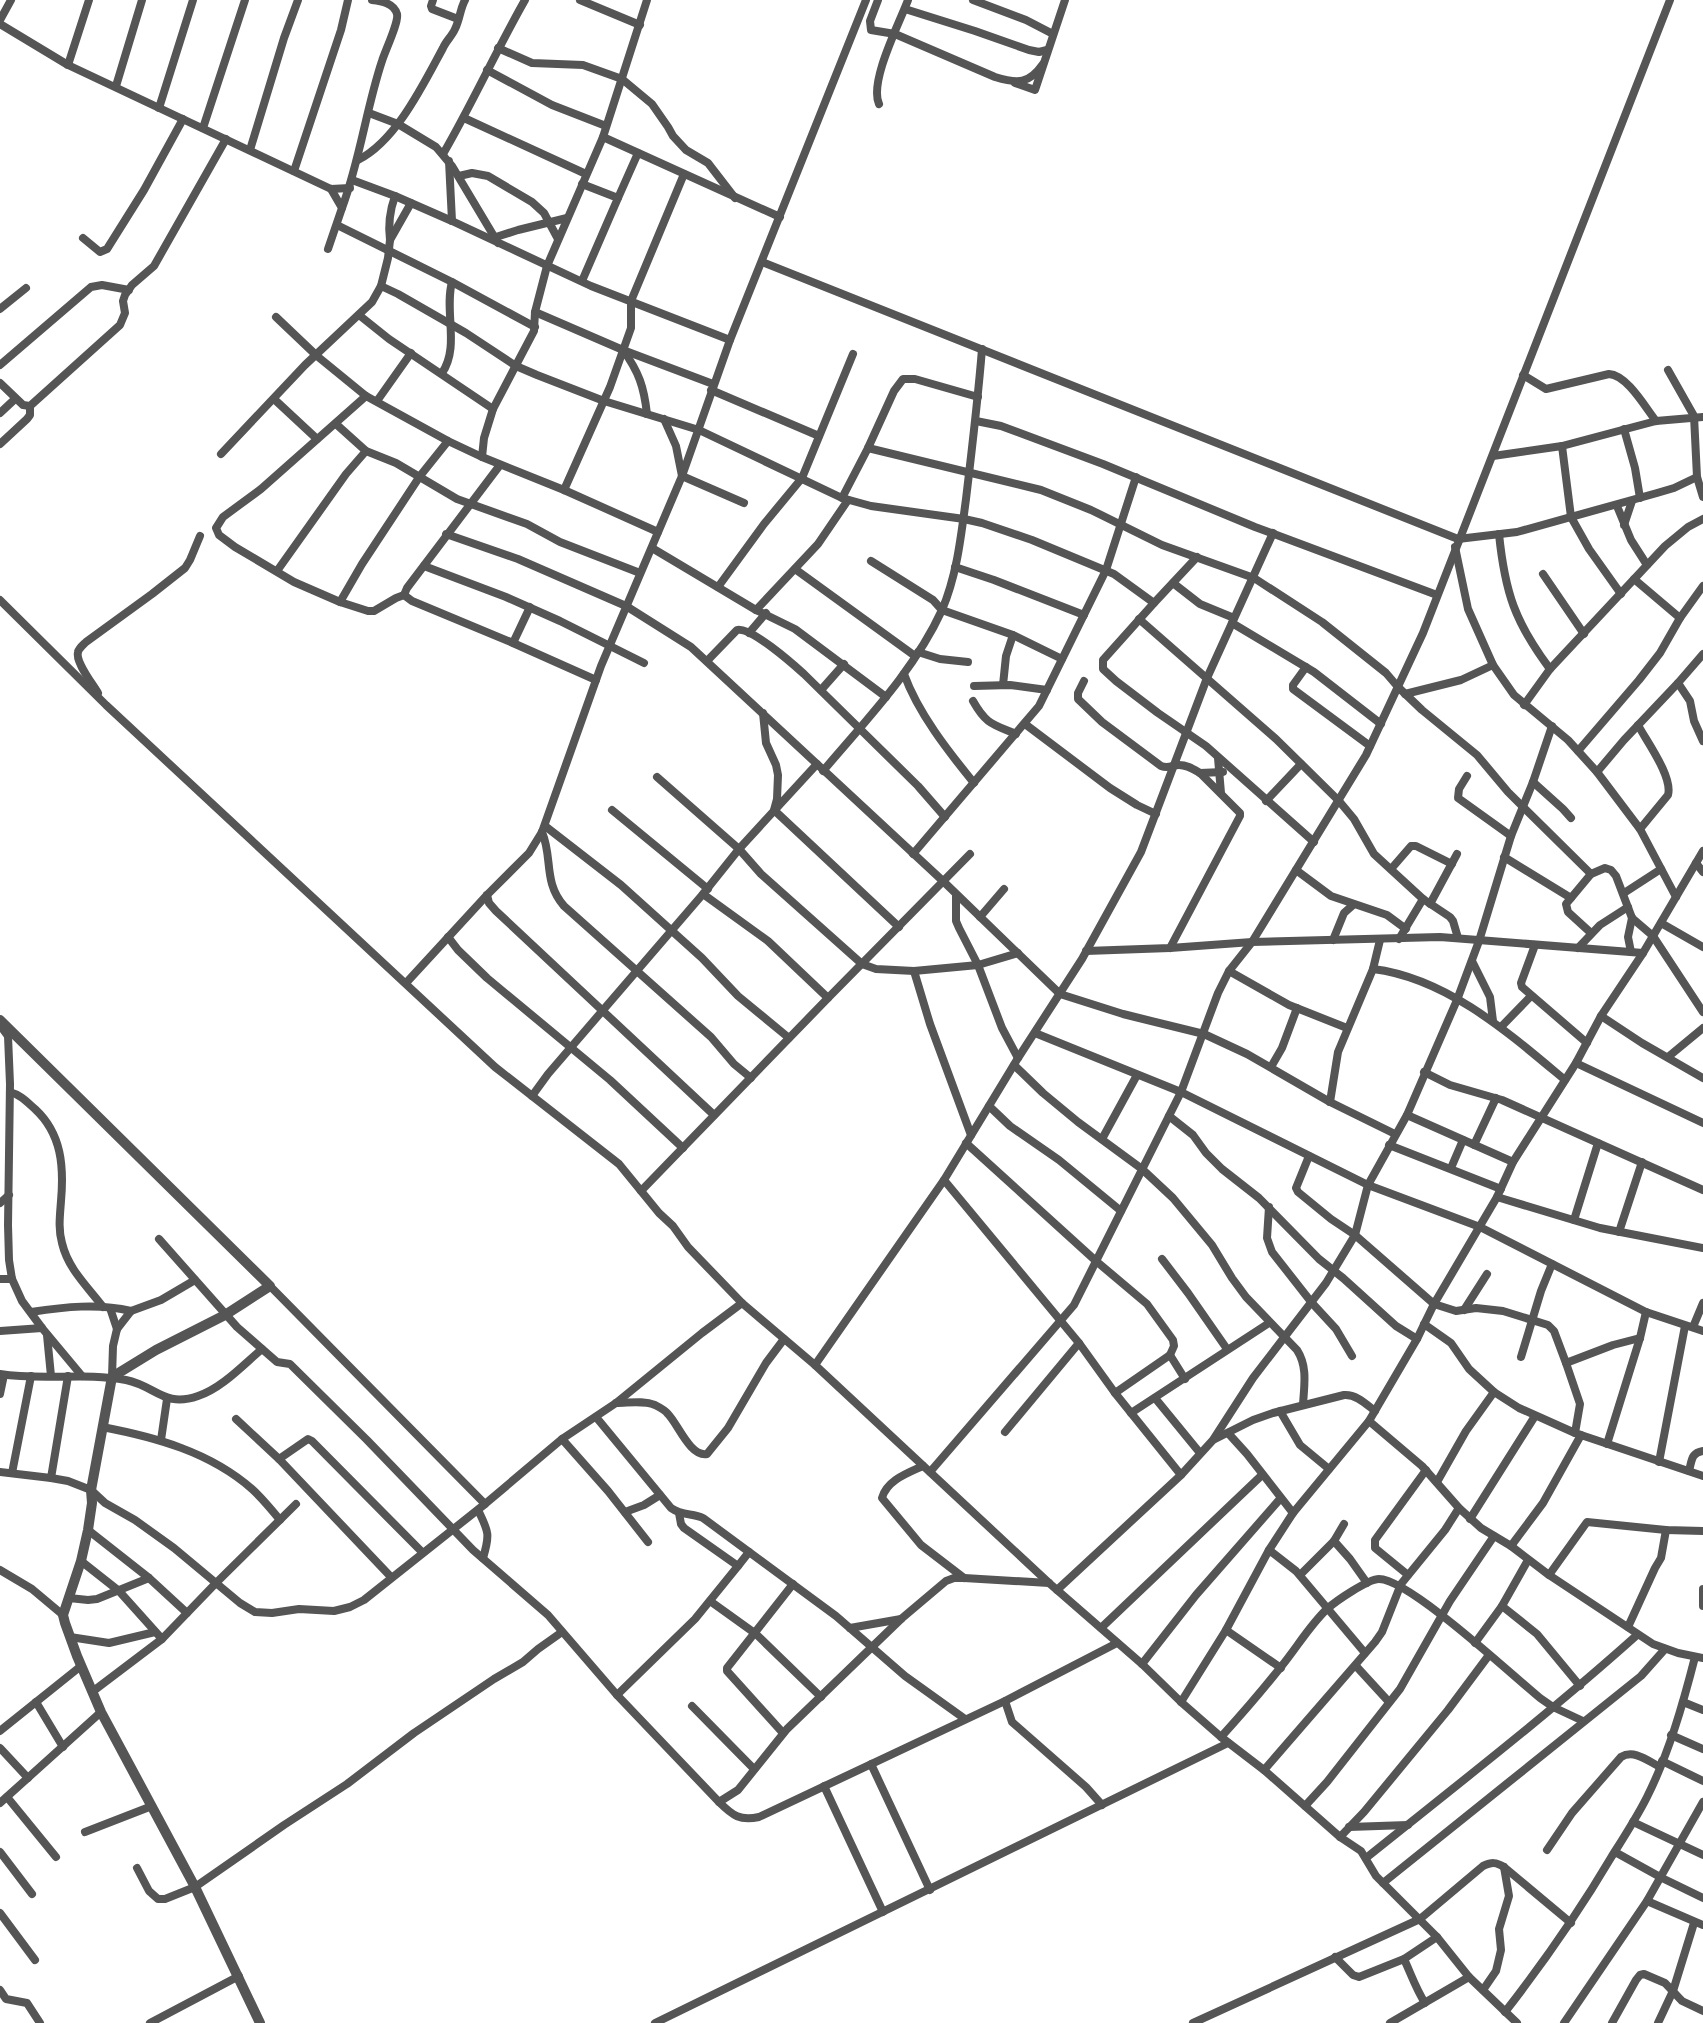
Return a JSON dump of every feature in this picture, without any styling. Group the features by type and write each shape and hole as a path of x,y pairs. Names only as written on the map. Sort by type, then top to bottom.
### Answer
{"street":[{"path":"11,0 0,22 68,65 116,86 330,189 342,208"},
{"path":"68,65 89,0"},
{"path":"116,86 142,0"},
{"path":"159,108 193,0"},
{"path":"203,128 245,0"},
{"path":"250,150 284,38 298,0"},
{"path":"294,171 348,0"},
{"path":"328,249 351,184 382,62 397,17 394,9 383,1 372,0"},
{"path":"433,0 432,9 458,19"},
{"path":"358,160 376,148 398,124 421,89 444,45 455,30 461,7 465,0"},
{"path":"443,154 464,118 486,70 525,0"},
{"path":"580,0 640,25"},
{"path":"482,457 484,438 493,409 531,340 535,327 535,312 547,266 603,137 647,0"},
{"path":"406,983 487,895 529,853 543,829 596,680 682,476 730,340 866,0"},
{"path":"878,0 870,22 871,30 895,34 1035,90 1065,0"},
{"path":"879,104 876,97 878,78 908,0"},
{"path":"973,0 1026,20 1053,34"},
{"path":"930,1472 1074,1306 1181,1092 1218,993 1229,971 1252,942 1339,801 1370,746 1423,633 1458,539 1493,456 1670,0"},
{"path":"904,9 1029,50 1039,52 1048,50"},
{"path":"498,48 532,64 583,65 622,79 652,104 673,136 686,150 708,163 735,198"},
{"path":"1009,81 1022,81 1035,76 1043,64"},
{"path":"486,70 552,105 606,126"},
{"path":"369,113 398,124 427,140 443,154 459,176 497,240"},
{"path":"464,118 586,174"},
{"path":"83,238 95,250 100,252 106,249 144,190 183,119"},
{"path":"603,137 780,217"},
{"path":"0,444 27,419 30,415 30,406 120,325 125,313 123,301 129,290 154,266 226,139"},
{"path":"582,281 638,153"},
{"path":"448,161 452,221"},
{"path":"459,176 472,173 488,176 538,207 549,221 558,239"},
{"path":"564,490 604,401 631,328 631,301 684,174"},
{"path":"330,189 351,184 395,196 497,240 547,266 730,340"},
{"path":"582,184 618,198"},
{"path":"383,192 390,208"},
{"path":"221,454 305,365 317,356 372,302 381,286 388,258 390,208 395,196"},
{"path":"390,240 411,203"},
{"path":"497,240 549,221 567,218"},
{"path":"337,225 452,282 535,327"},
{"path":"762,262 1458,539 1524,531 1674,488 1696,476"},
{"path":"442,373 449,356 450,325 448,300 452,282"},
{"path":"0,365 91,287 102,285 129,290"},
{"path":"381,286 398,294 516,366 604,401 699,430 845,499 871,506 964,519 1032,540 1106,570 1123,579 1154,603"},
{"path":"0,310 26,288"},
{"path":"535,312 712,387 819,436"},
{"path":"359,315 389,339 493,409"},
{"path":"276,317 317,356 366,396 448,441 482,457 564,490 658,532"},
{"path":"823,771 904,674 942,610 955,567 964,519 976,421 982,349"},
{"path":"623,350 634,365 642,381 647,414"},
{"path":"377,402 411,353"},
{"path":"718,587 764,524 802,478 853,354"},
{"path":"1668,370 1694,416 1696,476 1703,498"},
{"path":"1523,375 1546,389 1609,374 1618,375 1625,381 1656,421"},
{"path":"756,610 818,544 845,499 894,391 903,379 916,379 978,396"},
{"path":"0,383 15,399 23,405 30,406"},
{"path":"366,396 261,489 223,517 216,526 217,531 227,541 294,582 340,602 368,611 374,611 404,595 446,534 500,465"},
{"path":"0,413 15,399"},
{"path":"274,399 317,439"},
{"path":"1493,456 1562,446 1656,421 1694,416 1703,417"},
{"path":"664,419 676,446 682,476"},
{"path":"976,421 1001,426 1437,595"},
{"path":"336,424 366,451 396,463 420,476 441,491 469,504 526,524 560,542 640,573"},
{"path":"1624,429 1635,468 1636,500 1624,525"},
{"path":"340,602 362,564 420,476 448,441"},
{"path":"1562,446 1571,517 1589,549 1621,594"},
{"path":"868,448 1048,493 1090,510 1162,545 1254,578 1294,603 1352,645 1386,673 1398,688 1422,710 1477,755 1522,806 1591,874"},
{"path":"277,572 346,474 366,451"},
{"path":"682,476 744,503"},
{"path":"913,854 1039,706 1106,570 1136,477"},
{"path":"1616,506 1630,540 1647,565"},
{"path":"1524,705 1550,669 1647,565 1688,527 1703,519"},
{"path":"815,1365 944,1180 1086,951 1140,852 1208,678 1273,533"},
{"path":"446,534 518,559 626,606 691,647 944,882 956,896 1060,994 1123,1014 1204,1034 1247,1054 1330,1102 1395,1134"},
{"path":"1499,534 1505,580 1513,606 1529,638 1550,669"},
{"path":"106,705 82,668 78,656 79,650 86,642 185,568 200,536"},
{"path":"652,548 756,610 766,613 795,629 886,697"},
{"path":"1455,548 1468,609 1493,665 1504,682 1524,705 1552,726 1597,772 1640,829 1676,897"},
{"path":"1197,557 1104,660 1103,669 1158,713 1206,746 1314,842"},
{"path":"871,561 932,600 942,610 1013,635 1062,659"},
{"path":"424,566 530,607 644,663"},
{"path":"955,567 1084,615"},
{"path":"794,569 917,654 968,662"},
{"path":"1543,574 1584,634"},
{"path":"1634,579 1680,618"},
{"path":"1173,583 1200,604 1233,620 1306,667 1380,724"},
{"path":"1578,751 1640,680 1703,586"},
{"path":"404,595 412,601 596,680"},
{"path":"0,600 106,705 495,1067 618,1164 673,1226 688,1247 742,1303 815,1365 1049,1583 1142,1664 1181,1702 1228,1743 1264,1770 1340,1837 1356,1846 1383,1883 1437,1937 1469,1977 1517,2023"},
{"path":"513,643 530,607"},
{"path":"749,633 766,613"},
{"path":"1140,619 1208,678 1339,801 1354,819 1374,854 1423,899 1453,921 1458,938"},
{"path":"707,661 737,630 742,629 749,633 788,660 821,690 918,786 945,817"},
{"path":"1003,685 1006,656 1013,635"},
{"path":"1597,772 1703,654"},
{"path":"821,690 844,664"},
{"path":"1405,694 1461,680 1493,665"},
{"path":"1306,667 1293,685 1293,689 1370,746"},
{"path":"904,674 920,709 953,758 974,783"},
{"path":"1084,681 1077,696 1085,708 1165,768 1175,765 1186,766 1200,773 1239,810 1240,816 1170,948"},
{"path":"1678,684 1690,701 1694,721 1703,741"},
{"path":"974,686 1003,685 1047,690"},
{"path":"973,701 988,722 1016,734"},
{"path":"762,713 766,743 776,765 778,775 777,799 774,810"},
{"path":"1025,724 1110,788 1137,805 1156,814"},
{"path":"1638,725 1667,778 1670,790 1640,829"},
{"path":"1057,1590 1181,1474 1213,1440 1253,1378 1334,1272 1355,1235 1368,1185 1407,1115 1424,1072 1457,1000 1479,941 1511,836 1533,782 1552,726"},
{"path":"1218,758 1221,793"},
{"path":"532,1096 671,930 706,892 739,849 817,764"},
{"path":"1266,801 1301,764"},
{"path":"1200,773 1233,772"},
{"path":"1467,776 1458,789 1458,798 1511,836"},
{"path":"657,777 739,849 761,874 862,964 876,970 914,970 978,965 1018,953"},
{"path":"1533,782 1564,809 1571,818"},
{"path":"612,810 706,892 768,941 828,998"},
{"path":"774,810 899,927"},
{"path":"543,829 614,879 702,958 738,996 789,1038"},
{"path":"543,829 550,882 558,900 711,1037 734,1064 751,1078"},
{"path":"1391,869 1411,846 1416,846 1452,864"},
{"path":"1181,1702 1226,1630 1270,1550 1293,1513 1375,1411 1417,1339 1434,1304 1497,1198 1513,1162 1576,1063 1601,1016 1643,953 1703,851"},
{"path":"641,1191 970,854"},
{"path":"1430,904 1457,854"},
{"path":"1504,857 1571,898"},
{"path":"1696,863 1703,872"},
{"path":"1591,933 1568,912 1566,904 1591,874 1605,868 1611,870 1616,876 1632,918 1653,936 1703,1012"},
{"path":"1624,893 1661,869"},
{"path":"1296,870 1331,896 1388,915 1406,929"},
{"path":"980,917 1004,890"},
{"path":"487,895 487,900 491,906 714,1115"},
{"path":"956,896 956,921 978,965 1016,1062 1044,1093 1142,1169 1188,1214 1212,1245 1246,1297 1297,1350 1302,1358 1304,1371 1303,1404"},
{"path":"1399,939 1423,899"},
{"path":"1333,940 1344,913 1353,904"},
{"path":"1578,948 1591,933 1628,907"},
{"path":"1631,952 1628,937 1632,918"},
{"path":"1661,922 1703,947"},
{"path":"448,937 475,967 570,1049 610,1080 683,1148"},
{"path":"1086,951 1170,948 1252,942 1440,937 1643,953"},
{"path":"1330,1102 1338,1052 1373,969 1380,940"},
{"path":"1535,945 1521,983 1522,987 1587,1043"},
{"path":"1472,961 1490,997 1493,1021"},
{"path":"1373,969 1406,975 1457,1000 1493,1021 1565,1080"},
{"path":"914,970 930,1024 972,1135"},
{"path":"1229,971 1297,1008 1347,1028"},
{"path":"1501,1028 1531,996"},
{"path":"1271,1067 1282,1048 1297,1008"},
{"path":"1601,1016 1642,1043 1703,1078"},
{"path":"2,1025 8,1036 10,1088 9,1195 4,1212 12,1279 14,1287 47,1335 82,1376"},
{"path":"2,1025 270,1286 481,1506 489,1535 483,1558"},
{"path":"1668,1057 1703,1028"},
{"path":"1035,1033 1137,1076 1181,1092 1368,1185 1480,1227 1646,1312 1703,1331"},
{"path":"1576,1063 1703,1124"},
{"path":"1424,1072 1450,1085 1496,1098 1703,1190"},
{"path":"1102,1139 1137,1076"},
{"path":"0,1085 10,1088 20,1095 44,1117 54,1133 62,1161 60,1230 64,1253 77,1275 107,1308 117,1329"},
{"path":"1474,1145 1496,1098"},
{"path":"989,1106 1033,1143 1059,1160 1121,1211"},
{"path":"1407,1115 1513,1162"},
{"path":"1169,1116 1192,1135 1222,1169 1250,1190 1269,1208 1318,1259 1390,1322 1417,1339"},
{"path":"0,1133 10,1132"},
{"path":"1451,1168 1463,1140"},
{"path":"1574,1220 1598,1142"},
{"path":"966,1143 1096,1261 1137,1295 1155,1314 1173,1340 1174,1346 1170,1355 1115,1393"},
{"path":"1390,1145 1501,1188"},
{"path":"1309,1156 1296,1188 1331,1219 1355,1235 1434,1304 1450,1310 1488,1308 1534,1319 1548,1325 1554,1331 1580,1404 1578,1434 1543,1503 1511,1546"},
{"path":"1619,1232 1642,1162"},
{"path":"944,1180 1079,1343 1115,1393 1181,1474"},
{"path":"0,1203 9,1195"},
{"path":"1497,1198 1619,1232 1703,1248"},
{"path":"1269,1208 1267,1238 1272,1252 1312,1303 1336,1329 1352,1356"},
{"path":"159,1239 225,1315 277,1362 290,1364 473,1550 537,1604 617,1695 719,1802 734,1815 746,1819 759,1817 1005,1701 1117,1643"},
{"path":"1162,1259 1188,1292 1226,1349"},
{"path":"1521,1357 1541,1291 1552,1264"},
{"path":"1464,1310 1487,1274"},
{"path":"0,1279 12,1279"},
{"path":"31,1312 75,1306 131,1311 161,1300 195,1280"},
{"path":"112,1377 156,1350 225,1315 270,1286"},
{"path":"1,1475 12,1473 51,1478 68,1481 91,1490 105,1503 135,1520 174,1548 240,1603 256,1612 262,1614 299,1610 334,1611 350,1607 364,1600 562,1439 616,1403 742,1303"},
{"path":"1658,1462 1689,1327 1703,1304"},
{"path":"63,1615 81,1561 88,1530 92,1503 91,1490 112,1377 117,1329 131,1311"},
{"path":"1607,1444 1640,1338 1646,1312"},
{"path":"1131,1413 1185,1379 1226,1349 1269,1323"},
{"path":"1424,1324 1446,1338 1469,1368 1494,1392 1535,1416 1578,1434 1703,1476"},
{"path":"0,1331 42,1328"},
{"path":"47,1335 51,1376"},
{"path":"1566,1363 1613,1345 1640,1338"},
{"path":"616,1403 642,1402 655,1405 669,1414 694,1450 701,1454 708,1454 728,1428 766,1363 784,1339"},
{"path":"1005,1432 1079,1343"},
{"path":"0,1394 2,1374 112,1377 142,1385 174,1401 191,1398 212,1390 262,1349"},
{"path":"1170,1355 1185,1379"},
{"path":"12,1473 31,1376"},
{"path":"51,1478 68,1376"},
{"path":"1437,1482 1466,1431 1494,1392"},
{"path":"1213,1440 1253,1420 1280,1411 1303,1404 1348,1395 1357,1398 1375,1411"},
{"path":"1155,1398 1200,1453"},
{"path":"161,1440 168,1399"},
{"path":"1280,1411 1300,1445 1329,1470"},
{"path":"1470,1519 1535,1416"},
{"path":"596,1417 672,1508 679,1513 704,1518 850,1628 905,1676 965,1719"},
{"path":"236,1419 279,1458 391,1577"},
{"path":"1368,1421 1426,1470 1470,1519 1637,1635 1666,1649 1699,1658 1646,1800 1571,1923 1505,2012"},
{"path":"102,1427 161,1440 209,1461 245,1483 258,1494 280,1520"},
{"path":"1228,1433 1247,1454 1280,1499 1293,1513"},
{"path":"279,1458 308,1439 312,1441 422,1552"},
{"path":"562,1439 648,1542"},
{"path":"1689,1471 1692,1456 1696,1452 1703,1451"},
{"path":"923,1466 900,1477 889,1486 882,1498 921,1545 964,1578"},
{"path":"1408,1575 1375,1548 1374,1544 1426,1470"},
{"path":"1101,1628 1262,1475"},
{"path":"624,1512 644,1505 660,1495"},
{"path":"1142,1664 1196,1595 1280,1499"},
{"path":"92,1692 162,1639 296,1504"},
{"path":"1264,1770 1356,1666 1382,1632 1400,1587 1445,1530 1459,1508"},
{"path":"679,1513 681,1524 684,1528 738,1566"},
{"path":"1549,1575 1587,1522 1703,1532"},
{"path":"1300,1576 1334,1542 1344,1524"},
{"path":"88,1530 149,1578 187,1613"},
{"path":"1628,1627 1661,1558 1666,1530"},
{"path":"1304,1806 1327,1782 1406,1679 1442,1614 1494,1536"},
{"path":"1334,1542 1350,1559 1367,1583"},
{"path":"473,1550 487,1546"},
{"path":"1270,1550 1300,1576 1365,1653"},
{"path":"617,1695 666,1650 710,1601 749,1552"},
{"path":"1475,1643 1502,1606 1528,1560"},
{"path":"81,1561 119,1591 162,1639"},
{"path":"1,1573 32,1589 63,1615 70,1638 92,1692 195,1887 260,2023"},
{"path":"69,1598 92,1600 149,1578"},
{"path":"719,1802 735,1793 783,1733 901,1619 946,1582 954,1578 964,1578 1049,1583"},
{"path":"1221,1737 1281,1668 1328,1609 1367,1583 1382,1579 1400,1587 1442,1614 1553,1708 1583,1721"},
{"path":"783,1733 727,1671 728,1666 756,1634 793,1584"},
{"path":"1703,1589 1703,1606"},
{"path":"710,1601 756,1634 821,1697"},
{"path":"1502,1606 1523,1621 1543,1640 1580,1686"},
{"path":"850,1628 901,1619"},
{"path":"1226,1630 1281,1668"},
{"path":"70,1638 109,1643 155,1632"},
{"path":"138,1868 150,1891 158,1899 165,1899 195,1887 291,1820 347,1784 414,1733 494,1679 523,1662 562,1632"},
{"path":"1366,1858 1420,1817 1580,1686 1637,1635"},
{"path":"1383,1883 1646,1672 1666,1649"},
{"path":"1340,1837 1448,1710 1489,1655"},
{"path":"0,1730 81,1666"},
{"path":"1356,1666 1389,1702"},
{"path":"1005,1701 1012,1722 1086,1787 1102,1805"},
{"path":"36,1702 63,1747"},
{"path":"1683,1702 1703,1710"},
{"path":"692,1706 754,1770"},
{"path":"0,1803 102,1712"},
{"path":"1671,1735 1703,1749"},
{"path":"655,2023 1228,1743"},
{"path":"0,1748 28,1778"},
{"path":"1547,1850 1572,1813 1620,1757 1625,1754 1634,1754 1703,1781"},
{"path":"871,1764 930,1890"},
{"path":"824,1786 883,1912"},
{"path":"7,1797 56,1857"},
{"path":"1564,2023 1662,1878 1679,1845 1700,1816 1703,1802"},
{"path":"85,1832 152,1806"},
{"path":"1633,1822 1703,1855"},
{"path":"1350,1827 1408,1825"},
{"path":"0,1852 32,1894"},
{"path":"1615,1852 1703,1898"},
{"path":"1193,2023 1335,1956 1420,1919 1483,1866 1492,1862 1504,1867 1571,1923"},
{"path":"1483,1990 1496,1971 1501,1950 1499,1929 1508,1896 1504,1867"},
{"path":"1647,1901 1676,1912 1703,1926"},
{"path":"0,1913 35,1960"},
{"path":"1658,2023 1672,1991 1694,1923"},
{"path":"1335,1956 1356,1977 1404,1959 1437,1937"},
{"path":"1404,1959 1414,1979 1417,1991 1425,2003"},
{"path":"1612,2023 1640,1975 1644,1974 1660,1980 1682,2001 1703,2011"},
{"path":"150,2023 239,1976"},
{"path":"1390,2023 1469,1977"},
{"path":"0,1990 3,2001 26,2004 40,2023"}]}
